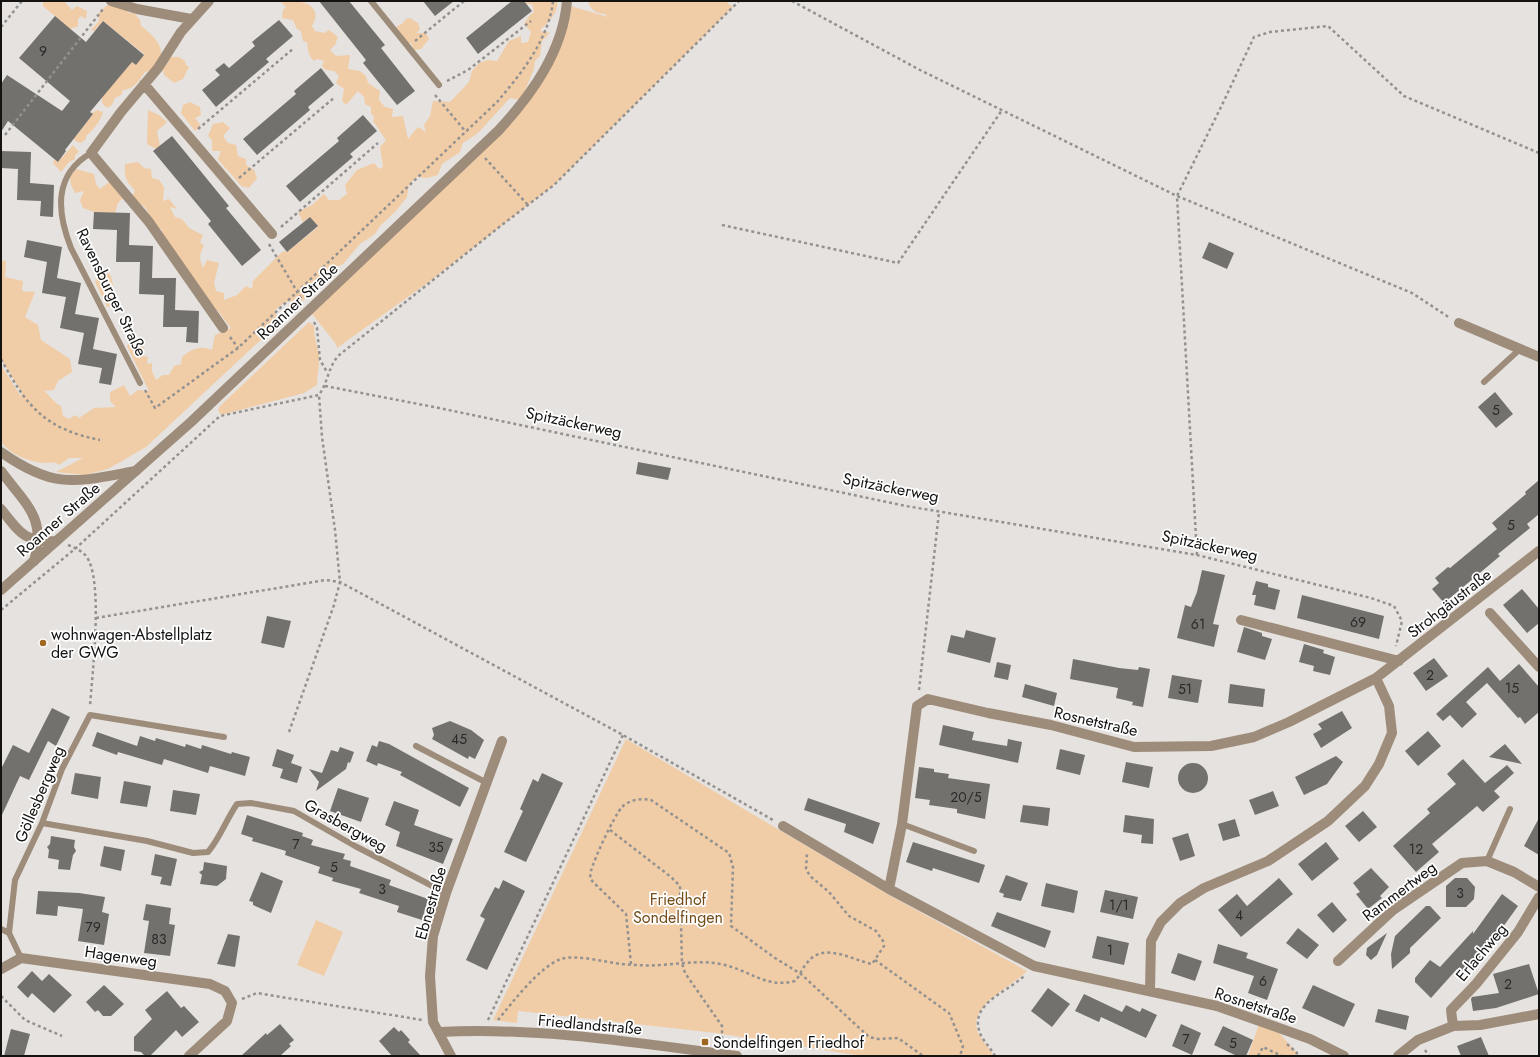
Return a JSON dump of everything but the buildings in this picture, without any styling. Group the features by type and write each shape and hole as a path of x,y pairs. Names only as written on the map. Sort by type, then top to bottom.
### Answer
{"street":[{"name":"Ravensburger Straße","path":"91,153 112,123 158,68 192,19 210,1"},
{"name":"Roanner Straße","path":"1,590 191,422 478,151 512,116 539,80 563,26 567,1"},
{"path":"108,4 192,19"},
{"path":"144,84 190,136 272,234"},
{"path":"91,153 149,222 223,328"},
{"path":"1459,323 1539,357"},
{"path":"1,452 34,472 58,480 84,480 136,470"},
{"path":"1,471 35,516 38,540 34,561"},
{"path":"1,509 20,533 38,540 56,541"},
{"name":"Strohgäustraße","path":"1376,678 1539,552"},
{"path":"1490,613 1539,667"},
{"path":"1241,620 1399,661"},
{"path":"1150,990 1151,942 1161,922 1180,903 1204,888 1268,861 1328,821 1364,786 1379,764 1392,733 1389,706 1376,678"},
{"name":"Rosnetstraße","path":"917,706 928,699 988,713 1051,725 1134,747 1211,746 1254,737 1289,722 1376,678"},
{"path":"889,889 902,824 917,706"},
{"name":"Ebnestraße","path":"433,1022 430,976 433,936 446,893 502,741"},
{"name":"Rosnetstraße","path":"783,826 889,889 1034,966 1150,990 1217,1006 1310,1039 1344,1056"},
{"name":"Rammertweg","path":"1338,961 1393,910 1462,864 1487,861 1514,872 1539,887"},
{"name":"Erlachweg","path":"1453,1026 1451,1010 1476,984 1518,932 1539,897"},
{"path":"1,969 21,958"},
{"name":"Hagenweg","path":"21,958 210,984 225,991 232,1003"},
{"path":"190,1056 227,1021 232,1003"},
{"path":"1398,1056 1418,1040 1453,1026 1480,1025 1539,1014"},
{"path":"433,1022 440,1032 452,1056"},
{"name":"Friedlandstraße","path":"440,1032 487,1030 655,1045 737,1056"}],"lane":[{"path":"370,1 439,85"},
{"name":"Ravensburger Straße","path":"91,153 73,166 65,177 61,204 64,230 71,248 140,383"},
{"path":"1484,382 1520,349"},
{"path":"90,714 224,737"},
{"name":"Göllesbergweg","path":"9,933 15,880 42,823 62,769 90,714"},
{"path":"416,746 487,783"},
{"name":"Grasbergweg","path":"42,823 147,841 193,853 208,852 236,804 251,803 294,811 355,846 446,893"},
{"path":"1487,861 1510,809"},
{"path":"902,824 974,851"},
{"path":"1,929 9,933 21,958"}],"path":[{"path":"1,27 22,1"},
{"path":"408,47 464,1"},
{"path":"140,383 155,408 238,348 497,102 514,82 529,60 550,20 553,1"},
{"path":"289,732 334,605 340,582 335,530 322,437 319,395 325,386 327,373 331,364 338,356 528,204 554,185 739,1"},
{"path":"792,1 920,70 1177,196 1412,293 1459,323"},
{"path":"5,135 108,4"},
{"path":"466,132 432,91 439,85 468,70 530,20"},
{"path":"1197,556 1177,196 1254,36 1270,32 1328,26 1404,96 1539,153"},
{"path":"190,136 294,48"},
{"path":"231,185 335,97"},
{"path":"722,225 898,263 1002,110"},
{"path":"327,373 320,360 317,328 309,310 297,293 267,242 272,234 378,143"},
{"path":"478,151 528,204"},
{"path":"1,359 22,394 35,410 48,421 62,429 100,440"},
{"name":"Spitzäckerweg","path":"325,386 439,408 751,475 939,512 1197,556 1371,598 1394,606 1402,621 1395,651 1399,661"},
{"path":"1,610 76,548 220,416 319,395"},
{"path":"917,706 939,512"},
{"path":"76,548 87,557 93,575 96,618 90,714"},
{"path":"96,618 326,580 340,582 623,735 783,826"},
{"path":"487,1030 623,735"},
{"path":"631,964 626,914 590,878 592,865 622,807 636,800 644,799 651,800 730,853 732,859 731,926 775,958 801,974 869,1037 878,1039 898,1038 923,1056"},
{"path":"610,830 680,886 682,963 685,973 722,1026 722,1054"},
{"path":"487,1030 540,973 561,959 631,964 703,961 722,964 771,983 783,984 795,981 811,959 827,952 844,954 872,964 884,946 883,941 876,931 849,916 828,892 810,876 806,869 806,858 811,843"},
{"path":"875,960 949,1013 963,1046 960,1056"},
{"path":"996,1056 979,1030 978,1015 986,1005 1023,978 1034,966"},
{"path":"232,1003 257,993 433,1022"},
{"path":"1,996 25,1020 62,1036"},
{"path":"1284,1042 1297,1053 1296,1056"},
{"path":"1258,1056 1263,1047 1282,1056"}],"green space":[{"path":"43,1 64,1 72,10 77,6 87,11 86,19 81,16 78,19 78,26 70,29 43,6"},
{"path":"280,1 308,4 314,10 315,20 312,26 315,31 324,33 329,30 338,37 335,45 330,50 336,56 350,55 348,69 360,71 366,76 368,83 380,91 379,100 385,107 393,109 392,117 403,116 408,139 418,127 426,132 424,125 430,116 433,101 450,102 469,82 472,71 479,63 488,60 497,61 509,41 521,36 521,43 528,42 531,32 524,24 529,16 534,12 532,4 526,4 526,1 557,1 555,14 540,31 550,33 542,41 540,56 535,61 534,69 521,100 510,98 478,133 463,143 460,152 442,164 438,175 427,178 417,177 409,184 407,197 395,212 381,225 374,235 361,243 343,264 333,269 330,278 313,293 310,292 302,301 294,301 297,306 146,447 108,469 84,475 56,472 83,458 69,458 59,465 54,463 32,461 20,457 9,450 1,442 1,365 20,395 19,399 22,393 1,359 1,259 6,262 5,277 23,281 22,291 35,292 25,317 38,325 41,340 70,359 72,372 58,381 54,390 44,391 61,406 63,416 69,419 75,415 79,418 94,408 116,407 110,401 110,392 124,385 130,396 138,390 149,391 127,346 131,339 137,337 144,348 143,356 148,357 147,364 152,363 152,371 156,380 163,375 169,375 174,366 181,364 182,357 189,352 200,348 212,350 215,335 231,328 218,311 213,308 163,241 162,230 149,222 148,213 145,207 131,199 135,190 126,178 125,164 138,162 144,168 151,169 152,178 159,180 164,187 163,201 169,199 177,209 170,207 175,217 182,219 189,228 203,235 200,242 204,246 200,255 201,262 203,268 207,260 219,263 214,283 216,291 224,293 224,300 237,295 246,286 252,289 253,281 283,251 287,252 318,227 310,217 303,222 298,212 312,205 324,194 329,200 339,200 347,194 345,185 357,170 374,163 379,169 383,167 380,147 386,140 373,121 374,117 371,113 371,107 365,104 364,97 358,91 346,105 342,101 344,89 336,83 339,76 334,71 326,70 322,66 324,61 317,59 314,61 312,59 307,42 303,41 301,31 297,29 293,20 282,18 283,10 286,7","holes":["293,301 278,316 274,311 285,302"]},
{"path":"588,1 725,1 733,7 554,185 430,281 337,348 336,344 309,310 478,151 539,80 567,5 608,17 605,14 594,10"},
{"path":"107,5 125,9 129,13 134,13 140,20 141,26 159,44 161,53 159,60 151,70 145,72 131,88 123,90 121,95 115,98 112,105 107,108 102,103 102,97 131,61 136,65 144,54 103,21 94,31 91,30 99,21 98,14"},
{"path":"410,18 418,23 420,30 416,33 426,33 429,39 421,49 414,50 411,43 406,44 399,41 397,26 402,24 406,19"},
{"path":"170,57 179,57 185,61 186,65 189,67 183,79 174,83 164,75 163,68"},
{"path":"190,102 200,107 201,115 195,118 201,126 195,131 181,113 183,105"},
{"path":"97,110 103,112 99,122 86,136 86,139 81,143 77,142 72,137 77,135 93,114 92,113"},
{"path":"148,110 159,115 167,122 157,131 160,146 156,149 147,144"},
{"path":"223,122 230,128 223,136 228,143 236,145 238,156 246,159 246,165 254,170 257,178 249,188 241,186 221,163 218,159 221,151 212,151 212,140 208,136 213,124"},
{"path":"73,145 79,152 75,155 75,159 69,162 61,172 53,163 54,159 58,162"},
{"path":"76,169 94,174 96,184 100,189 113,179 127,194 118,203 115,213 94,212 83,208 80,200 84,191 75,193 71,185 70,177"},
{"path":"105,270 111,276 113,285 108,291 116,305 107,307 95,282 98,274"},
{"path":"309,322 314,326 319,355 317,385 304,393 221,415 218,410 220,406"},
{"name":"Friedhof Sondelfingen","path":"626,739 887,894 1027,971 994,997 980,1012 977,1021 977,1030 982,1040 994,1056 862,1056 716,1033 518,1011 517,1023 493,1020"},
{"path":"316,920 343,932 324,976 297,965"},
{"path":"1260,1021 1272,1025 1297,1053 1296,1056 1248,1056"}],"place":[{"name":"wohnwagen-Abstellplatz der GWG","path":"43,643"},
{"name":"Sondelfingen Friedhof","path":"705,1042"}]}
